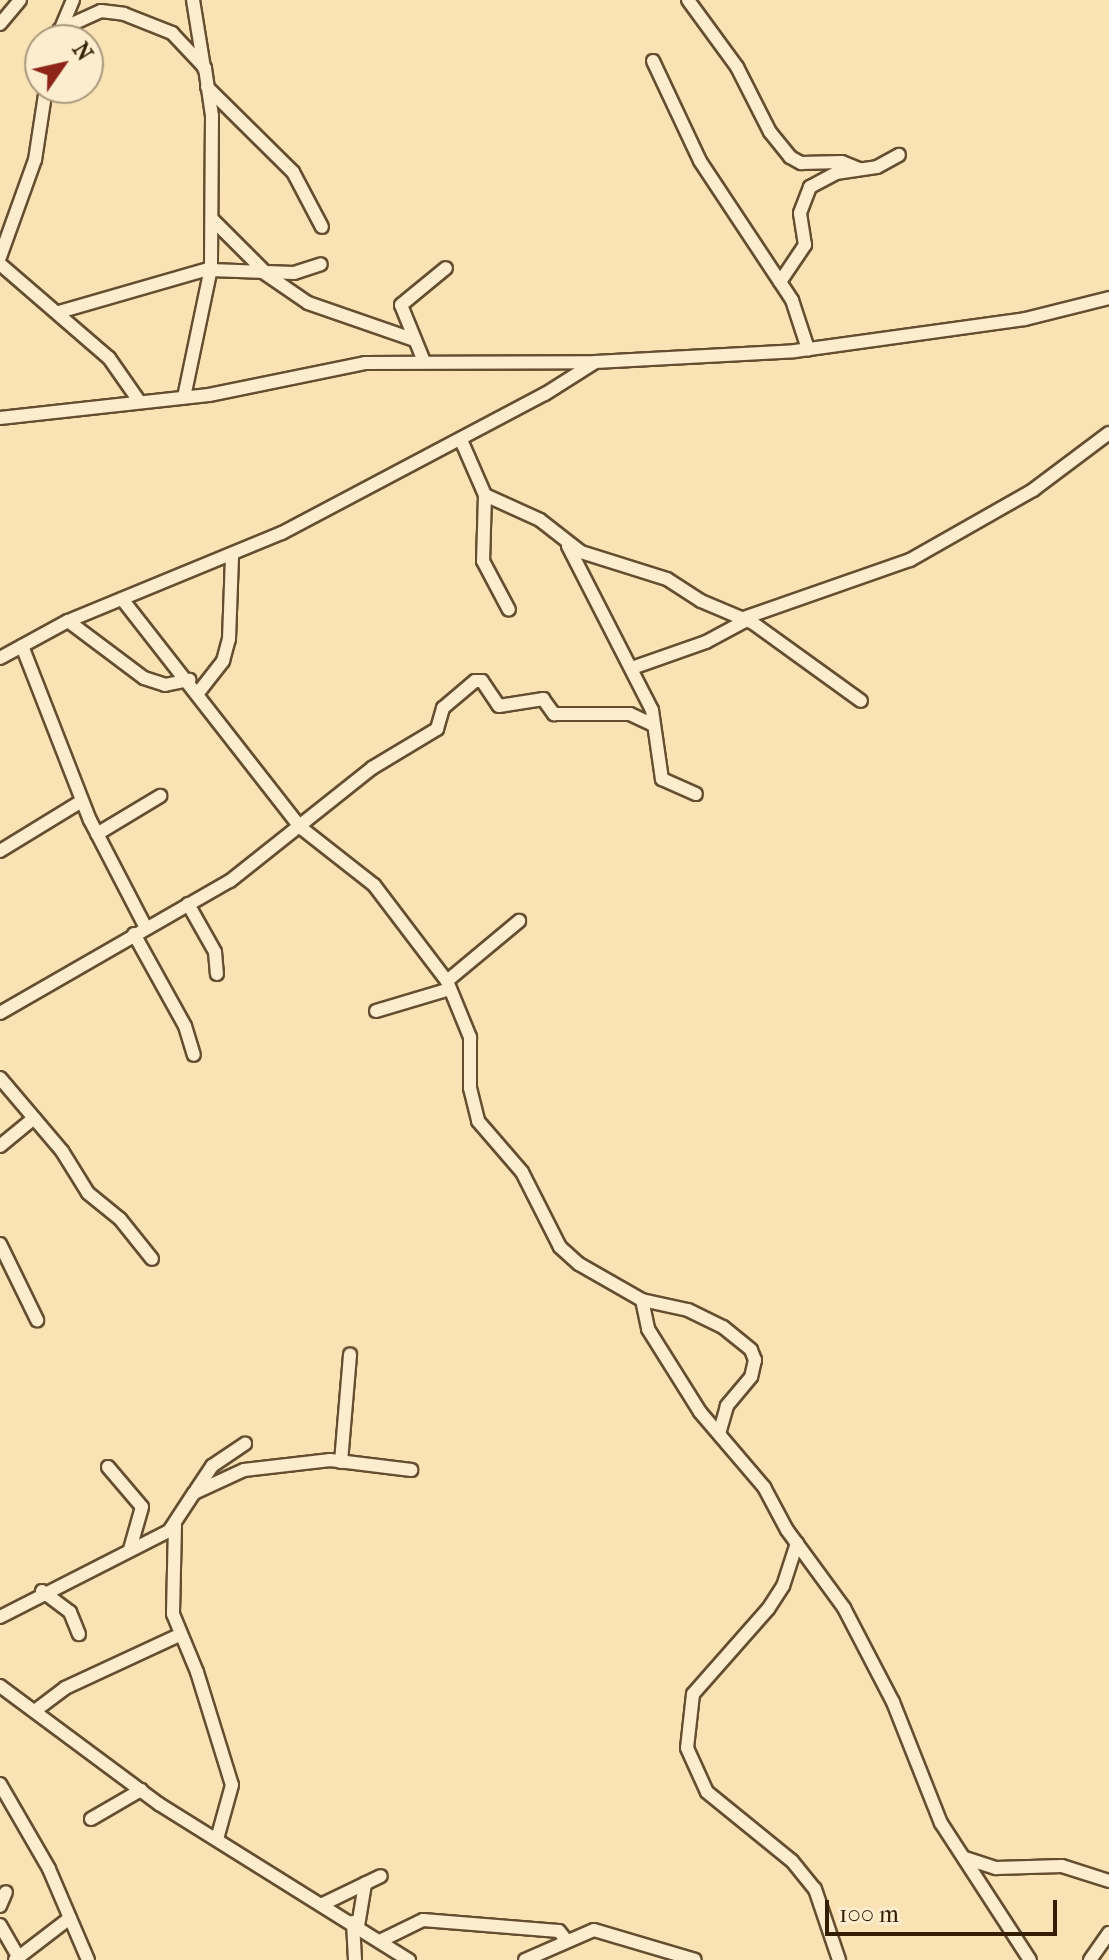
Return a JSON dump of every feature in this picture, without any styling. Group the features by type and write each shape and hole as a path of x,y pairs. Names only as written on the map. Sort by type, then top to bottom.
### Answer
{"street":[{"path":"0,24 20,0"},
{"path":"62,24 73,0"},
{"path":"184,397 210,269 212,219 207,87 193,0"},
{"path":"688,0 737,67 770,132 790,157 801,163 842,162 859,169"},
{"path":"77,24 101,11 124,14 172,33 205,68"},
{"path":"653,61 700,161 792,300 808,349"},
{"path":"207,87 293,172 322,227"},
{"path":"0,257 35,160 44,104"},
{"path":"780,282 805,245 800,213 804,195 828,176 899,155"},
{"path":"212,219 262,271 308,303 415,340"},
{"path":"0,264 109,358 139,401"},
{"path":"59,312 210,269 294,273 321,264"},
{"path":"423,359 402,303 446,268"},
{"path":"0,418 184,397 365,363 423,359 595,362 808,349 1025,319 1109,298"},
{"path":"0,658 68,621 232,556 461,440 595,362"},
{"path":"632,668 706,642 746,619 910,560 1033,490 1109,433"},
{"path":"461,440 485,495 483,561 509,610"},
{"path":"485,495 540,520 567,544 597,558 667,579 701,601 746,619 861,701"},
{"path":"567,544 632,668 654,725 662,779 696,794"},
{"path":"198,693 223,661 229,639 232,556"},
{"path":"122,599 189,680 300,827 374,885 449,985 470,1037 470,1088 478,1121 527,1179 560,1247 579,1264 642,1300 688,1310 723,1327 751,1350 755,1360 751,1377 727,1406 719,1434"},
{"path":"68,621 144,678 165,685 189,680"},
{"path":"22,646 82,801 146,928"},
{"path":"0,1013 230,881 372,768 437,729 443,708 475,681 482,681 499,706 543,699 554,714 599,718 630,714 654,725"},
{"path":"97,834 160,796"},
{"path":"0,851 82,801"},
{"path":"188,904 215,952 217,974"},
{"path":"376,1011 449,985 519,921"},
{"path":"134,934 185,1026 194,1055"},
{"path":"0,1078 34,1118 88,1193 120,1219 152,1259"},
{"path":"0,1146 34,1118"},
{"path":"0,1244 37,1320"},
{"path":"642,1300 648,1329 719,1434 764,1487 872,1658 941,1823 1030,1960"},
{"path":"341,1462 350,1354"},
{"path":"217,1839 230,1775 197,1672 179,1635 173,1614 175,1525 212,1466 245,1444"},
{"path":"194,1493 269,1464 341,1462 411,1470"},
{"path":"108,1467 142,1507 130,1549"},
{"path":"0,1617 42,1591 175,1525"},
{"path":"797,1543 783,1586 768,1609 693,1694 687,1748 707,1792 792,1861 815,1889 839,1960"},
{"path":"42,1591 70,1612 79,1634"},
{"path":"36,1710 65,1688 179,1635"},
{"path":"0,1686 141,1790 409,1960"},
{"path":"1,1789 49,1869 88,1960"},
{"path":"91,1819 141,1790"},
{"path":"963,1857 996,1868 1062,1866 1109,1881"},
{"path":"323,1904 381,1876"},
{"path":"355,1960 355,1924 365,1884"},
{"path":"0,1906 6,1892"},
{"path":"0,1925 17,1959 70,1918"},
{"path":"380,1941 423,1920 559,1931 566,1940"},
{"path":"525,1960 594,1930 695,1960"},
{"path":"1090,1960 1109,1933"}]}
